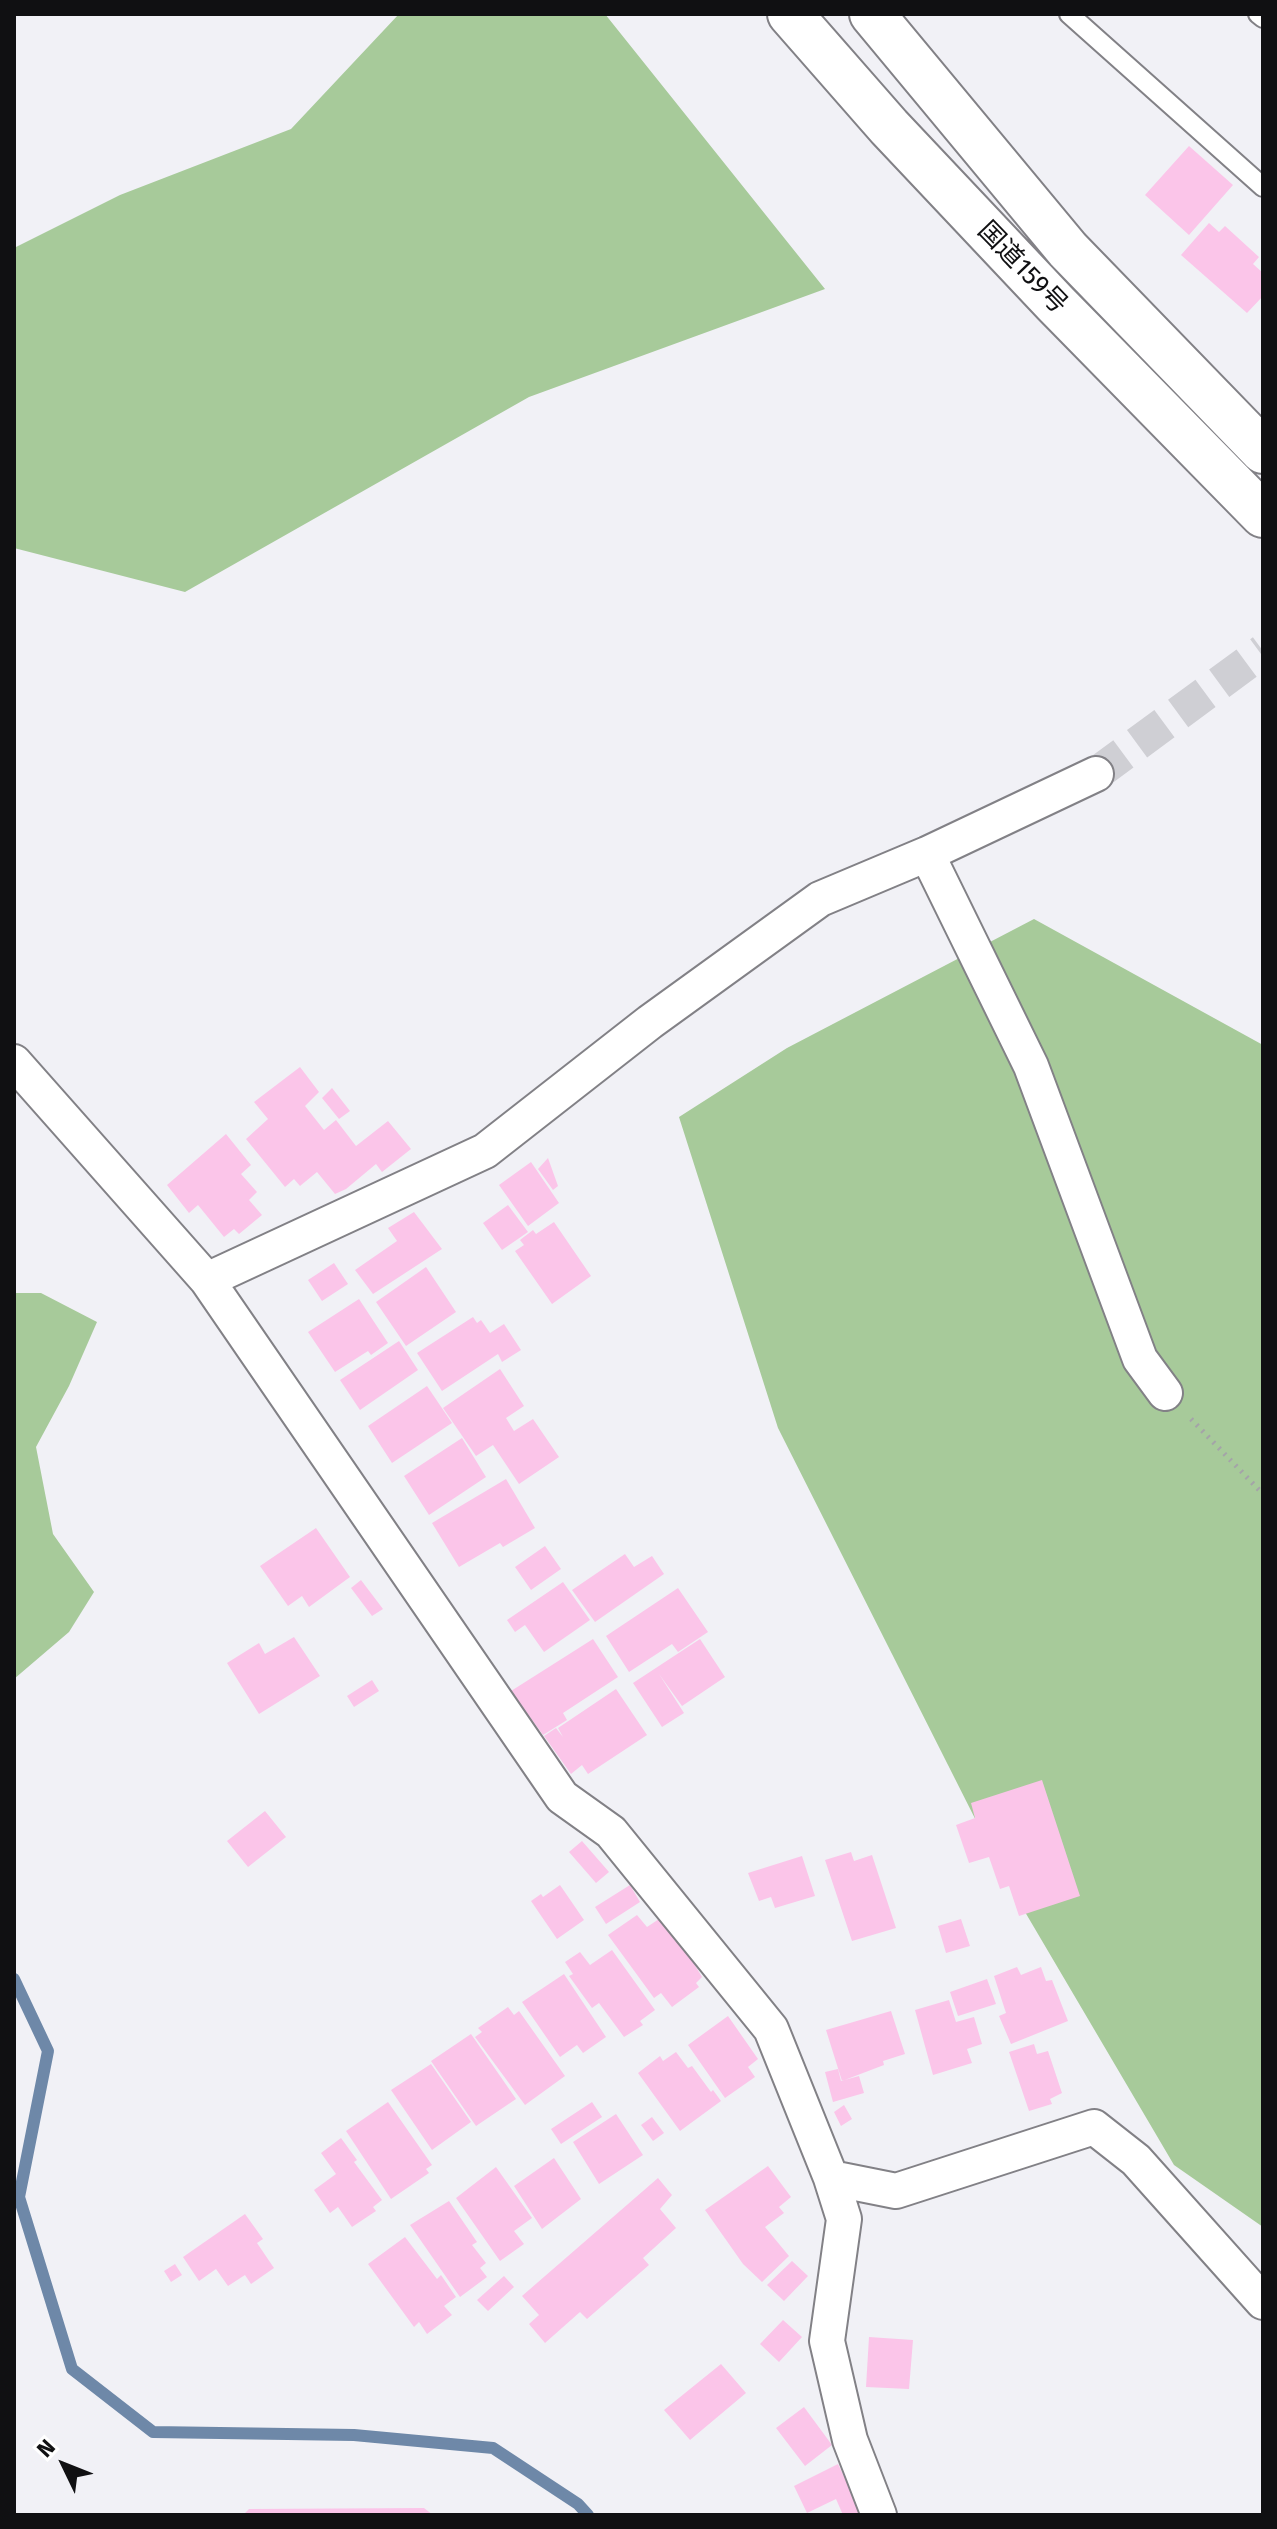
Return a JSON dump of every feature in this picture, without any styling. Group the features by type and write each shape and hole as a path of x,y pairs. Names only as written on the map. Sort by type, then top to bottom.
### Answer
{"highway":[{"name":"国道159号","path":"790,14 889,127 1055,303 1263,515"},
{"name":"国道159号","path":"818,14 1034,247 1263,482"},
{"path":"872,14 1068,250 1263,451"}],"street":[{"path":"207,1280 485,1151 650,1022 820,899 927,854 1096,774"},
{"path":"927,854 1031,1066 1140,1359 1165,1393"},
{"path":"14,1062 207,1280 562,1797 611,1832 771,2029 831,2178 844,2219 827,2341 850,2440 879,2515"},
{"path":"831,2178 896,2191 1094,2127 1136,2160 1263,2302"}],"lane":[{"path":"1069,14 1263,187"},
{"path":"1258,14 1263,18"}],"path":[{"path":"1165,1393 1263,1494"}],"green space":[{"path":"399,14 605,14 825,289 529,397 185,592 14,548 14,248 120,195 291,129"},
{"path":"1034,919 1263,1045 1263,2227 1174,2165 1005,1878 778,1428 679,1117 787,1048"},
{"path":"14,1293 41,1293 97,1322 69,1386 36,1447 53,1534 94,1592 69,1632 14,1679"}],"building":[{"path":"1189,146 1233,185 1189,235 1145,195"},
{"path":"1209,223 1219,232 1225,226 1259,257 1253,264 1263,273 1263,296 1247,313 1181,255"},
{"path":"300,1067 319,1092 305,1106 324,1130 336,1120 356,1146 388,1121 411,1149 382,1172 376,1164 346,1189 335,1194 317,1172 300,1186 294,1179 285,1187 246,1139 268,1119 254,1102"},
{"path":"332,1088 350,1111 339,1119 322,1098"},
{"path":"226,1134 251,1165 241,1174 257,1192 249,1200 262,1215 239,1234 234,1229 224,1237 198,1205 189,1213 167,1185"},
{"path":"548,1158 558,1186 553,1190 538,1169"},
{"path":"531,1162 559,1203 528,1226 499,1185"},
{"path":"508,1205 528,1232 502,1250 483,1223"},
{"path":"414,1212 442,1249 373,1294 355,1270 397,1241 388,1228"},
{"path":"554,1222 591,1276 552,1304 515,1251 524,1245 520,1240 533,1230 536,1234"},
{"path":"334,1263 348,1284 322,1301 308,1280"},
{"path":"426,1267 456,1312 406,1346 376,1302"},
{"path":"359,1299 388,1343 371,1355 368,1351 335,1372 308,1332"},
{"path":"473,1317 477,1323 481,1320 490,1333 504,1324 521,1350 502,1362 498,1354 442,1391 417,1353"},
{"path":"399,1341 418,1370 360,1410 340,1380"},
{"path":"500,1369 524,1406 506,1418 514,1431 533,1419 559,1457 519,1484 493,1445 476,1456 443,1408"},
{"path":"427,1386 452,1423 392,1463 368,1426"},
{"path":"462,1438 486,1477 429,1515 404,1476"},
{"path":"506,1479 535,1528 503,1547 500,1543 459,1567 432,1523"},
{"path":"316,1528 350,1577 309,1607 302,1596 288,1606 260,1566"},
{"path":"545,1546 561,1569 531,1590 515,1567"},
{"path":"625,1554 634,1567 652,1556 664,1574 595,1622 572,1590"},
{"path":"361,1580 383,1609 372,1616 351,1588"},
{"path":"563,1582 590,1620 544,1652 525,1625 515,1632 507,1620"},
{"path":"678,1588 708,1632 678,1652 672,1644 629,1672 606,1636"},
{"path":"294,1637 320,1676 259,1714 227,1663 259,1643 265,1654"},
{"path":"593,1639 618,1677 563,1713 567,1720 543,1735 511,1691"},
{"path":"700,1639 725,1677 682,1706 659,1674 684,1713 662,1727 633,1683"},
{"path":"372,1680 379,1691 354,1707 347,1696"},
{"path":"616,1689 647,1735 588,1774 582,1765 571,1774 544,1736 556,1728 563,1737 558,1728"},
{"path":"1042,1780 1080,1896 1019,1916 1009,1886 1000,1889 989,1857 969,1863 956,1825 975,1818 971,1803"},
{"path":"265,1811 286,1837 248,1867 227,1841"},
{"path":"582,1841 609,1872 596,1883 569,1852"},
{"path":"851,1852 854,1861 872,1855 896,1928 852,1941 825,1860"},
{"path":"802,1856 815,1896 775,1908 771,1897 759,1901 748,1873"},
{"path":"560,1885 584,1920 557,1939 531,1901"},
{"path":"630,1885 640,1902 606,1924 595,1907"},
{"path":"637,1915 647,1927 659,1919 696,1959 693,1962 702,1977 696,1983 699,1987 672,2007 661,1993 654,1998 608,1935"},
{"path":"961,1919 970,1946 946,1953 938,1926"},
{"path":"612,1950 655,2010 640,2021 643,2025 624,2037 599,2003 592,2008 569,1976 573,1974 565,1962 580,1952 590,1965"},
{"path":"1017,1967 1021,1975 1041,1967 1046,1981 1052,1980 1068,2021 1011,2044 999,2016 1006,2013 994,1976"},
{"path":"564,1974 606,2037 583,2053 577,2045 560,2057 522,2002"},
{"path":"987,1979 996,2004 958,2016 950,1992"},
{"path":"949,2000 956,2022 974,2017 982,2044 967,2049 972,2063 933,2075 915,2010"},
{"path":"508,2007 514,2015 519,2011 565,2076 525,2105 475,2037 482,2032 478,2028"},
{"path":"891,2011 905,2054 842,2081 826,2030"},
{"path":"728,2016 758,2059 748,2067 755,2077 725,2098 688,2045"},
{"path":"471,2034 516,2099 476,2126 431,2061"},
{"path":"1034,2044 1037,2054 1048,2051 1062,2093 1050,2099 1052,2104 1029,2111 1009,2052"},
{"path":"676,2052 721,2101 680,2131 638,2073 660,2056 663,2061"},
{"path":"431,2064 471,2122 432,2150 391,2090"},
{"path":"838,2069 841,2081 859,2076 864,2093 833,2102 825,2072"},
{"path":"388,2102 432,2165 426,2169 429,2173 391,2199 346,2131"},
{"path":"592,2102 602,2117 561,2144 551,2129"},
{"path":"844,2105 852,2119 841,2126 834,2112"},
{"path":"616,2114 643,2155 599,2184 573,2142"},
{"path":"652,2117 664,2133 653,2141 641,2125"},
{"path":"341,2138 382,2200 373,2207 376,2211 352,2227 338,2207 330,2213 314,2190 336,2174 321,2153"},
{"path":"554,2158 581,2199 542,2229 514,2186"},
{"path":"768,2166 791,2197 779,2207 784,2213 765,2227 789,2256 762,2282 743,2264 705,2210"},
{"path":"496,2167 532,2218 514,2231 524,2244 500,2261 456,2198"},
{"path":"658,2178 672,2195 660,2209 676,2228 643,2258 649,2265 587,2319 580,2312 545,2343 529,2324 539,2315 522,2296"},
{"path":"449,2201 477,2242 472,2245 486,2263 480,2268 487,2277 460,2297 410,2225"},
{"path":"245,2214 263,2239 257,2243 274,2268 251,2284 245,2275 228,2286 216,2269 199,2281 183,2257"},
{"path":"405,2237 437,2279 441,2275 456,2297 444,2306 452,2315 427,2334 419,2322 414,2327 368,2264"},
{"path":"792,2261 808,2276 784,2301 767,2285"},
{"path":"175,2264 182,2275 171,2282 164,2271"},
{"path":"504,2276 514,2287 488,2311 477,2300"},
{"path":"783,2320 802,2337 779,2362 760,2344"},
{"path":"869,2337 913,2340 909,2389 866,2387"},
{"path":"721,2364 746,2393 690,2440 664,2410"},
{"path":"804,2407 832,2445 805,2466 776,2428"},
{"path":"838,2464 862,2514 843,2515 836,2499 807,2513 794,2486"},
{"path":"424,2508 433,2515 243,2515 249,2509"}],"waterway":[{"path":"14,1979 48,2051 19,2197 72,2369 153,2432 354,2435 493,2448 578,2504 588,2515"}],"tunnel":[{"path":"1096,774 1263,651"}]}
